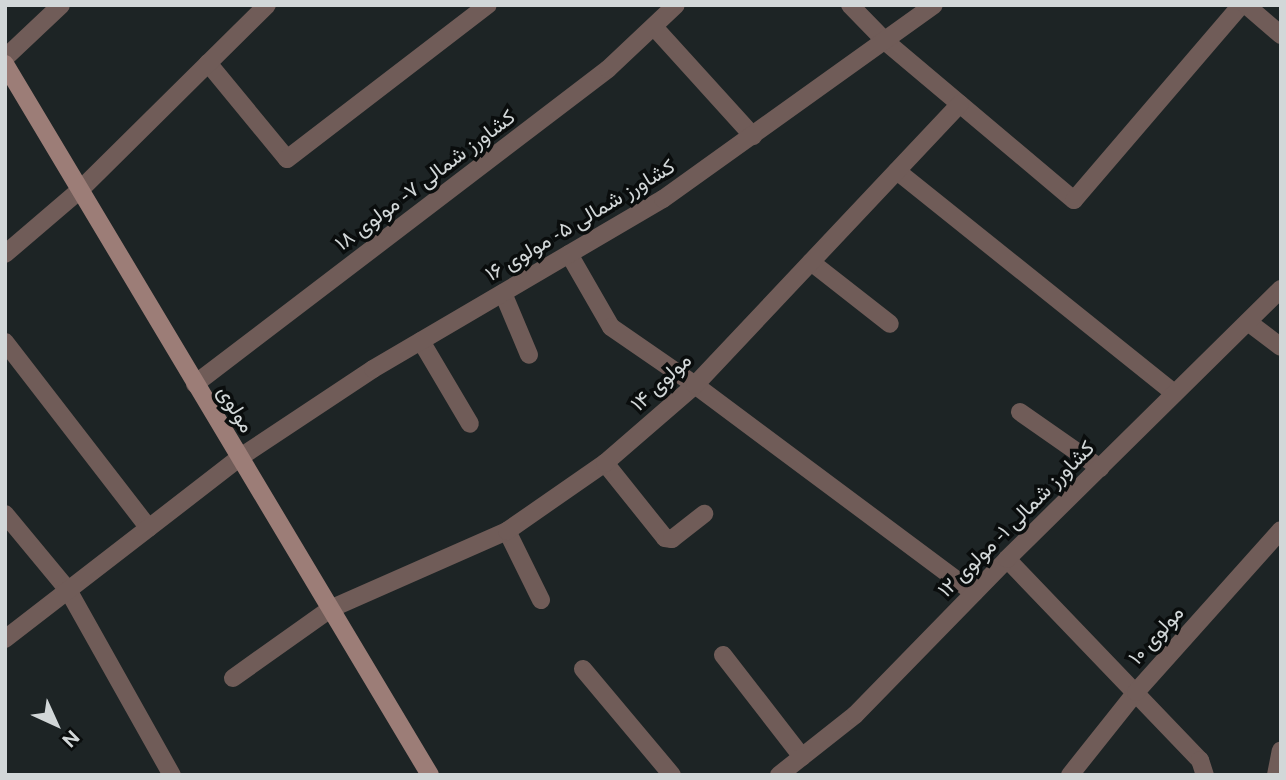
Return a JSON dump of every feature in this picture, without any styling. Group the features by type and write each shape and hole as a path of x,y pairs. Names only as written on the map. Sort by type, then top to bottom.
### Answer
{"street":[{"path":"5,58 61,5"},
{"path":"5,254 80,190 267,5"},
{"path":"208,63 287,159 488,5"},
{"name":"کشاورز شمالی ۷ - مولوی ۱۸","path":"195,384 597,78 655,28 677,5"},
{"path":"850,5 885,41 1074,200 1244,5 1281,35"},
{"name":"کشاورز شمالی ۵ - مولوی ۱۶","path":"5,639 239,458 421,341 663,199 934,5"},
{"path":"655,28 753,136"},
{"name":"مولوی","path":"5,64 430,775"},
{"name":"مولوی ۱۴","path":"233,678 330,609 507,531 605,463 695,385 960,104"},
{"path":"897,172 1174,393"},
{"path":"569,254 611,327 695,385 974,593"},
{"path":"811,262 890,324"},
{"name":"کشاورز شمالی ۱ - مولوی ۱۲","path":"779,775 855,715 1007,559 1281,289"},
{"path":"503,293 529,355"},
{"path":"1248,322 1281,347"},
{"path":"421,341 470,424"},
{"path":"5,342 149,528"},
{"path":"1020,412 1100,468"},
{"path":"605,463 665,538 673,539 704,514"},
{"path":"5,514 68,590 172,775"},
{"name":"مولوی ۱۰","path":"1070,775 1136,692 1281,530"},
{"path":"507,531 541,600"},
{"path":"1007,559 1200,760 1205,775"},
{"path":"723,655 802,757"},
{"path":"583,669 672,775"},
{"path":"1276,775 1281,750"}]}
